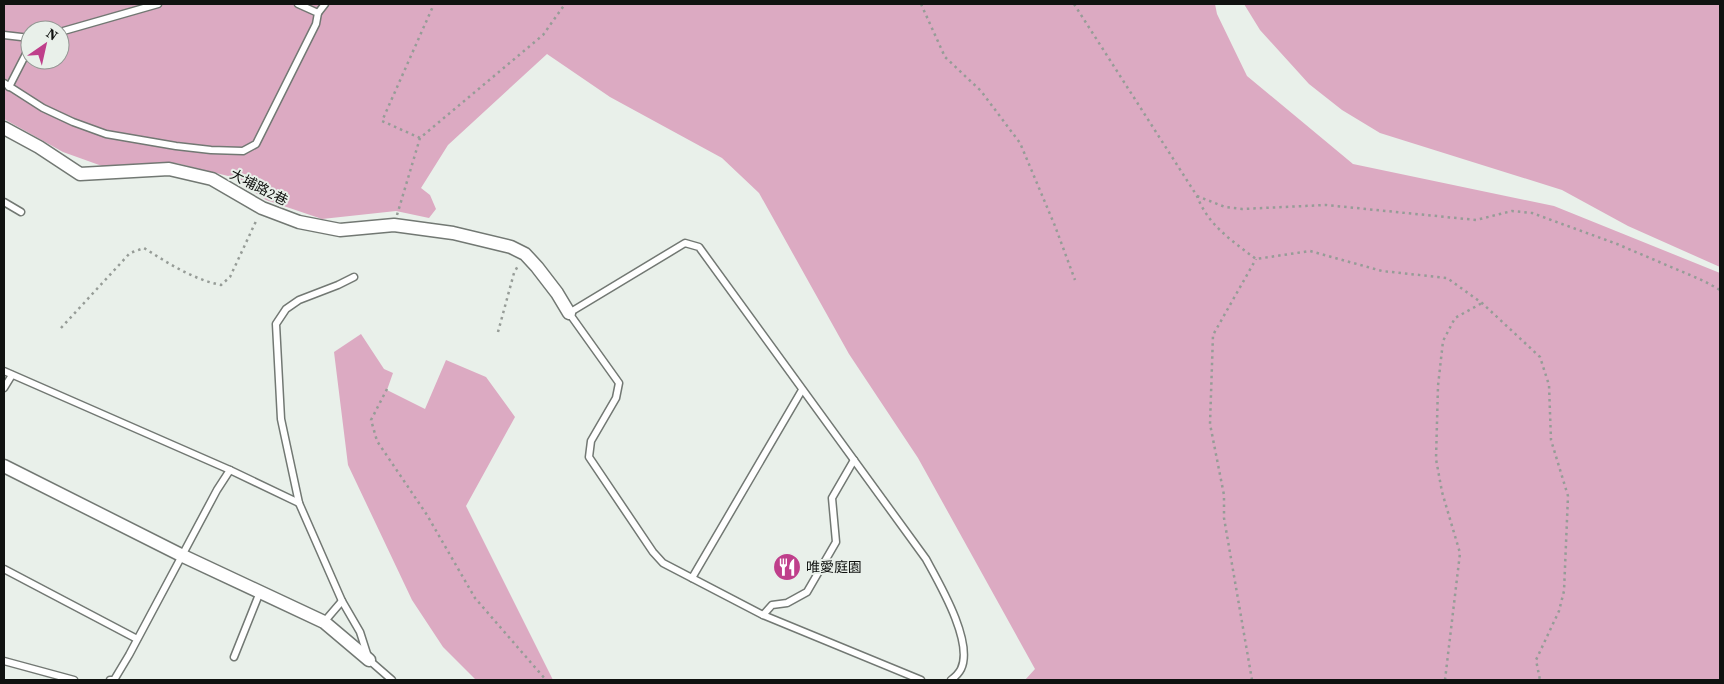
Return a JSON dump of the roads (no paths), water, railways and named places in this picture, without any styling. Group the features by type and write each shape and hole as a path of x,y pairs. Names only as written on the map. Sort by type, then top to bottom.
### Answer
{"street":[{"name":"大埔路2巷","path":"4,128 39,147 80,174 169,169 212,179 262,208 299,222 340,230 394,224 453,233 511,247 525,254 557,293 569,313"},
{"path":"4,466 183,556 324,622 369,660"}],"lane":[{"path":"70,29 158,4"},
{"path":"298,4 318,13"},
{"path":"20,62 6,85 43,108 73,122 106,134 176,146 243,151 256,144 316,24 318,13 325,4"},
{"path":"4,35 20,37"},
{"path":"4,202 21,212"},
{"path":"921,680 763,615 663,563 653,552 589,457 591,441 616,398 619,383 569,313 685,243 699,247 926,559 945,594 961,632 964,659 961,669 951,680"},
{"path":"354,277 299,300 286,309 276,324 281,419 299,503 342,601 360,632 369,660 392,680"},
{"path":"4,371 230,470 299,503"},
{"path":"4,388 12,375"},
{"path":"692,578 802,390"},
{"path":"763,615 772,605 787,603 807,592 836,542 832,498 854,460"},
{"path":"110,680 114,680 138,638 217,490 230,470"},
{"path":"4,569 138,638"},
{"path":"234,657 260,592"},
{"path":"324,622 342,601"},
{"path":"4,661 74,680"}],"place":[{"name":"唯愛庭園","path":"787,567"}]}
